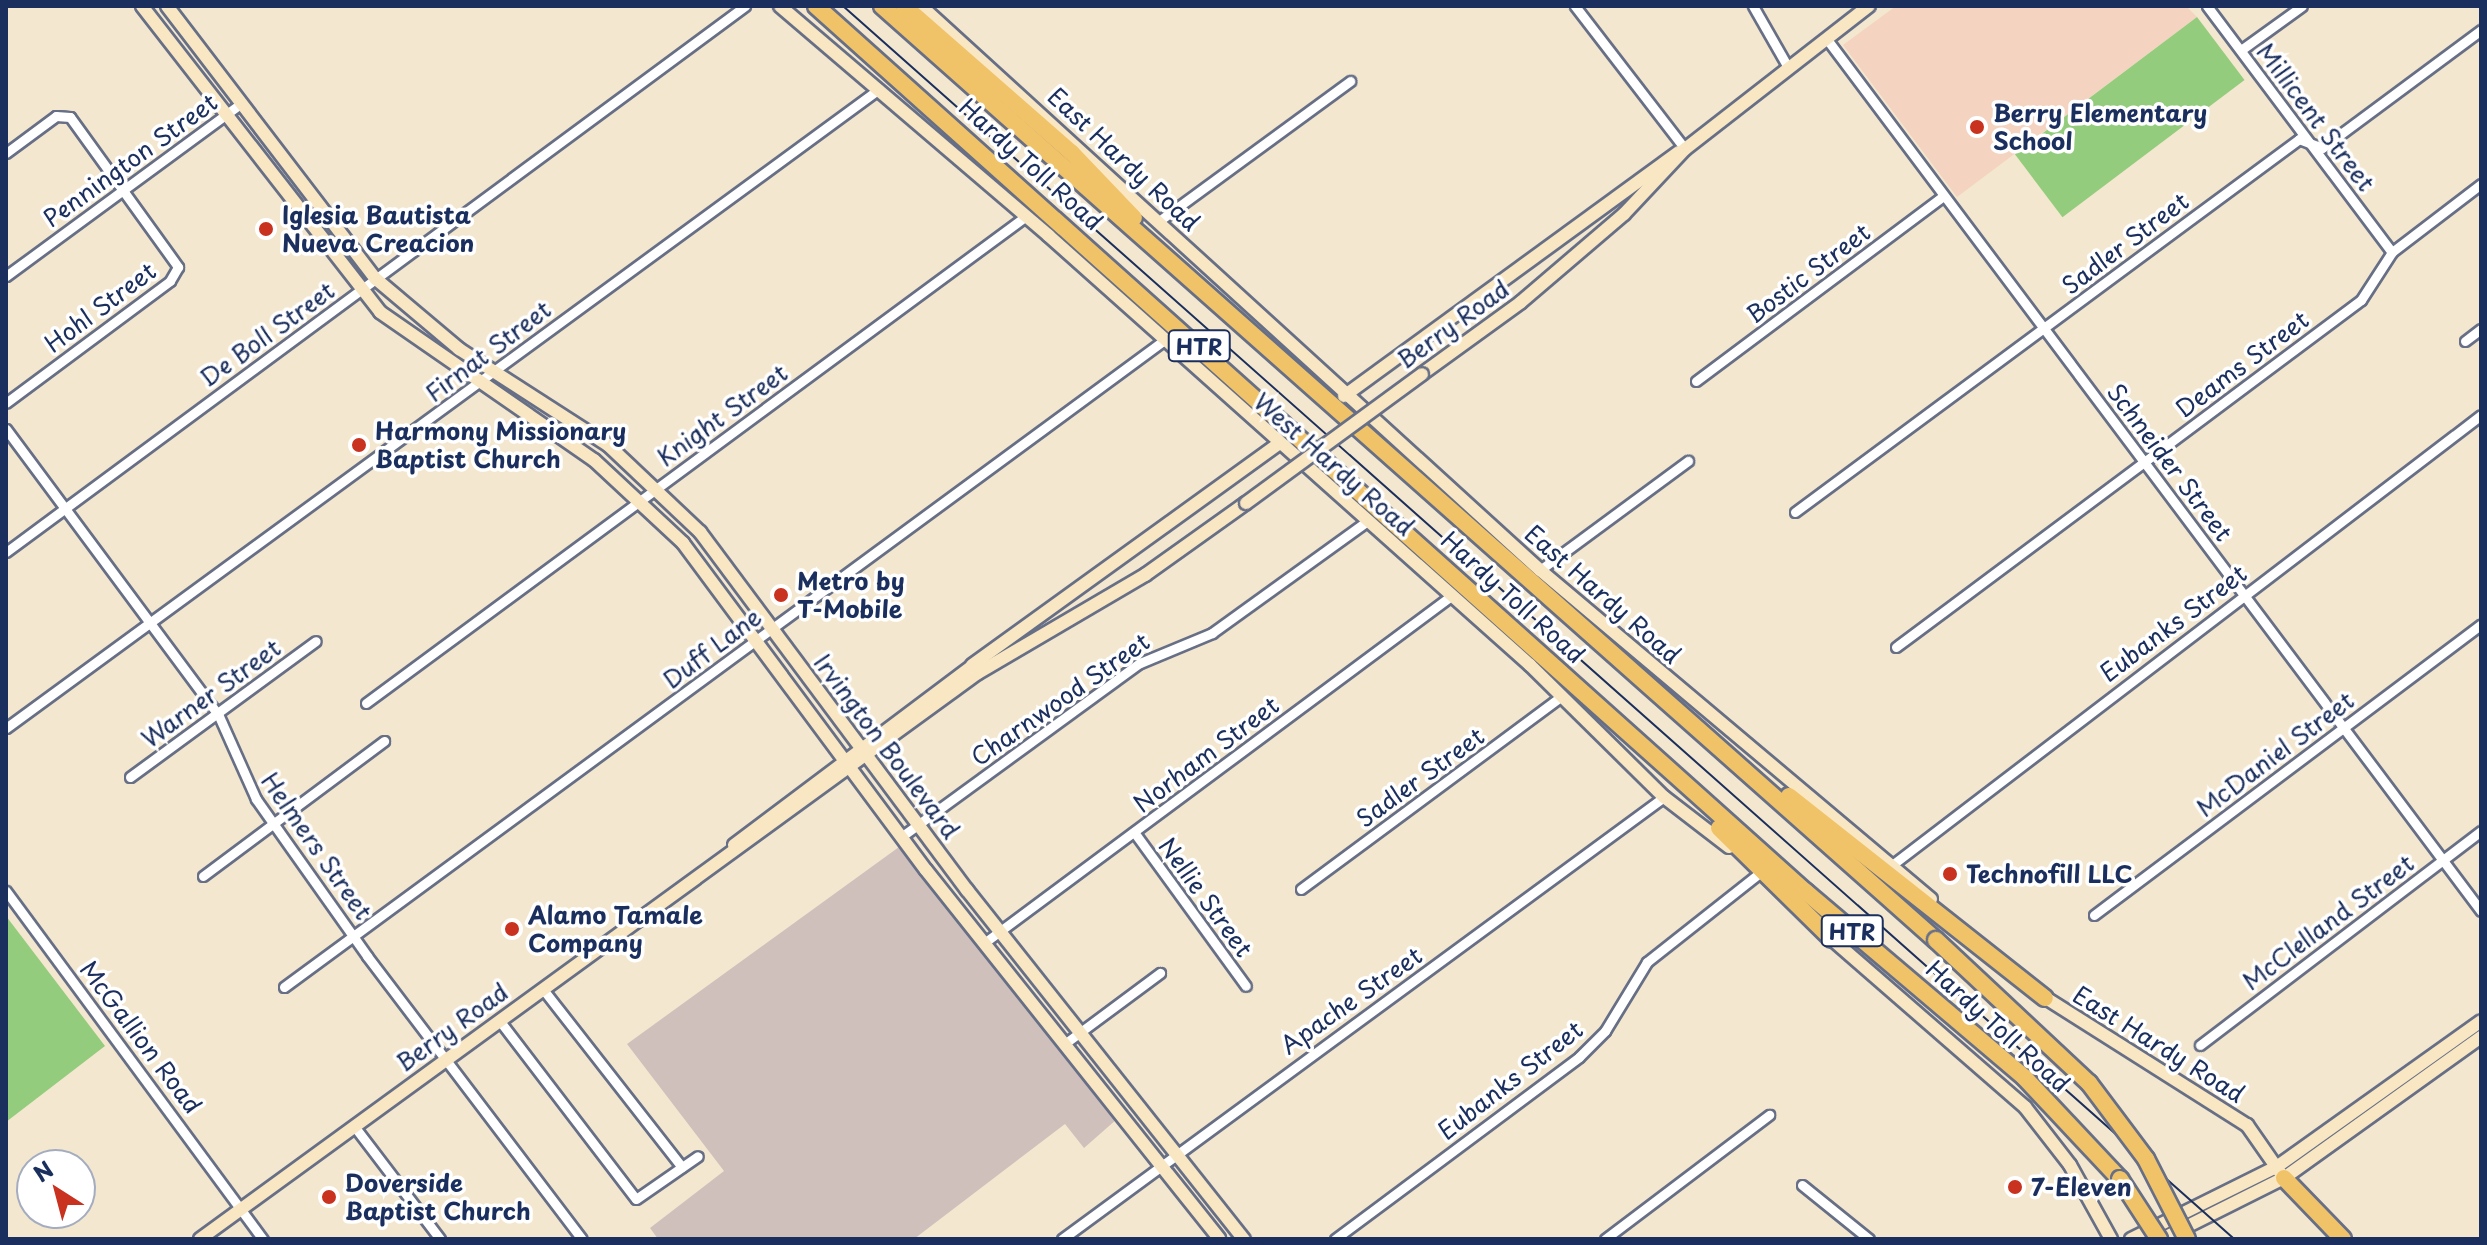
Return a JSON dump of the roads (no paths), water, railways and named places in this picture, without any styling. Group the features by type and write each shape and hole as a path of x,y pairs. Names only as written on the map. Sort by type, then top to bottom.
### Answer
{"highway":[{"name":"Hardy Toll Road","path":"816,6 1578,689 2025,1078 2120,1179 2161,1239"},
{"name":"Hardy Toll Road","path":"882,6 1936,940 2089,1083 2146,1159 2187,1239"},
{"path":"904,6 1071,152 1224,311"},
{"path":"1578,689 1832,939"},
{"path":"1718,747 2045,998"},
{"path":"2281,1172 2343,1239"}],"main road":[{"name":"Irvington Boulevard","path":"142,6 361,291 412,340 642,500 758,640 901,837 1067,1042 1219,1239"},
{"name":"West Hardy Road","path":"780,6 1026,216 1451,596 1562,696 1664,797 1761,872 1832,939 2025,1107 2111,1239"},
{"name":"East Hardy Road","path":"921,6 1159,221 1344,396 1540,570 1892,865 2045,998 2238,1118 2281,1172"},
{"name":"Berry Road","path":"200,1239 729,851 1032,640 1098,603 1246,503 1422,374 1597,239 1685,149 1869,6"},
{"name":"Irvington Boulevard","path":"167,7 376,279 493,371 658,487 773,629 917,825 1084,1029 1244,1239"},
{"path":"153,21 167,7"},
{"path":"1344,396 1586,216 1685,149"},
{"path":"1586,216 1597,239"},
{"path":"972,665 1278,444"},
{"path":"1089,582 1098,603"},
{"name":"Berry Road","path":"729,851 858,746 972,665 1032,640"},
{"path":"1001,962 1034,969"},
{"path":"2161,1239 2281,1172 2368,1115 2425,1071 2481,1021"},
{"path":"2425,1071 2481,1037"},
{"path":"2131,1239 2281,1172"}],"street":[{"name":"De Boll Street","path":"6,552 745,6"},
{"path":"1575,6 1685,149"},
{"path":"1753,6 1788,67"},
{"name":"Millicent Street","path":"2207,6 2392,252"},
{"path":"2241,50 2302,6"},
{"name":"Sadler Street","path":"1795,512 2299,139 2322,148 2481,30"},
{"name":"Schneider Street","path":"1826,38 2481,911"},
{"path":"1159,221 1350,81"},
{"name":"Firnat Street","path":"6,728 153,626 493,371 879,89"},
{"name":"Pennington Street","path":"6,276 240,104"},
{"path":"6,153 63,115 124,189"},
{"name":"Deams Street","path":"1896,647 2361,300 2392,252 2481,184"},
{"name":"Hohl Street","path":"6,403 178,271 124,189"},
{"name":"Bostic Street","path":"1696,381 1943,196"},
{"name":"Knight Street","path":"366,703 1026,216"},
{"path":"2465,341 2481,329"},
{"name":"Duff Lane","path":"284,987 1163,341"},
{"name":"Eubanks Street","path":"1892,865 2481,415"},
{"name":"Helmers Street","path":"6,429 218,714 221,732 274,823 446,1060 582,1239"},
{"path":"1540,570 1688,461"},
{"name":"Charnwood Street","path":"901,837 1140,663 1212,633 1366,522"},
{"name":"Norham Street","path":"984,943 1451,596"},
{"name":"McDaniel Street","path":"2094,915 2481,624"},
{"name":"Warner Street","path":"130,777 316,641"},
{"name":"Sadler Street","path":"1301,889 1562,696"},
{"path":"203,876 384,741"},
{"name":"Apache Street","path":"1062,1239 1177,1151 1664,797"},
{"name":"McClelland Street","path":"2200,1045 2481,831"},
{"name":"Nellie Street","path":"1134,832 1246,986"},
{"name":"Eubanks Street","path":"1335,1239 1579,1057 1605,1031 1647,962 1761,872"},
{"name":"McGallion Road","path":"6,891 263,1239"},
{"path":"1067,1042 1160,973"},
{"path":"542,988 682,1167"},
{"path":"499,1020 633,1197 698,1156"},
{"path":"1605,1239 1769,1115"},
{"path":"354,1126 440,1239"},
{"path":"1802,1185 1869,1239"}],"railway":[{"path":"843,6 2234,1239"}],"place":[{"name":"Berry Elementary School","path":"1977,127"},
{"name":"Iglesia Bautista Nueva Creacion","path":"266,229"},
{"name":"Harmony Missionary Baptist Church","path":"359,445"},
{"name":"Metro by T-Mobile","path":"781,595"},
{"name":"Technofill LLC","path":"1950,874"},
{"name":"Alamo Tamale Company","path":"512,929"},
{"name":"7-Eleven","path":"2015,1187"},
{"name":"Doverside Baptist Church","path":"329,1197"}]}
